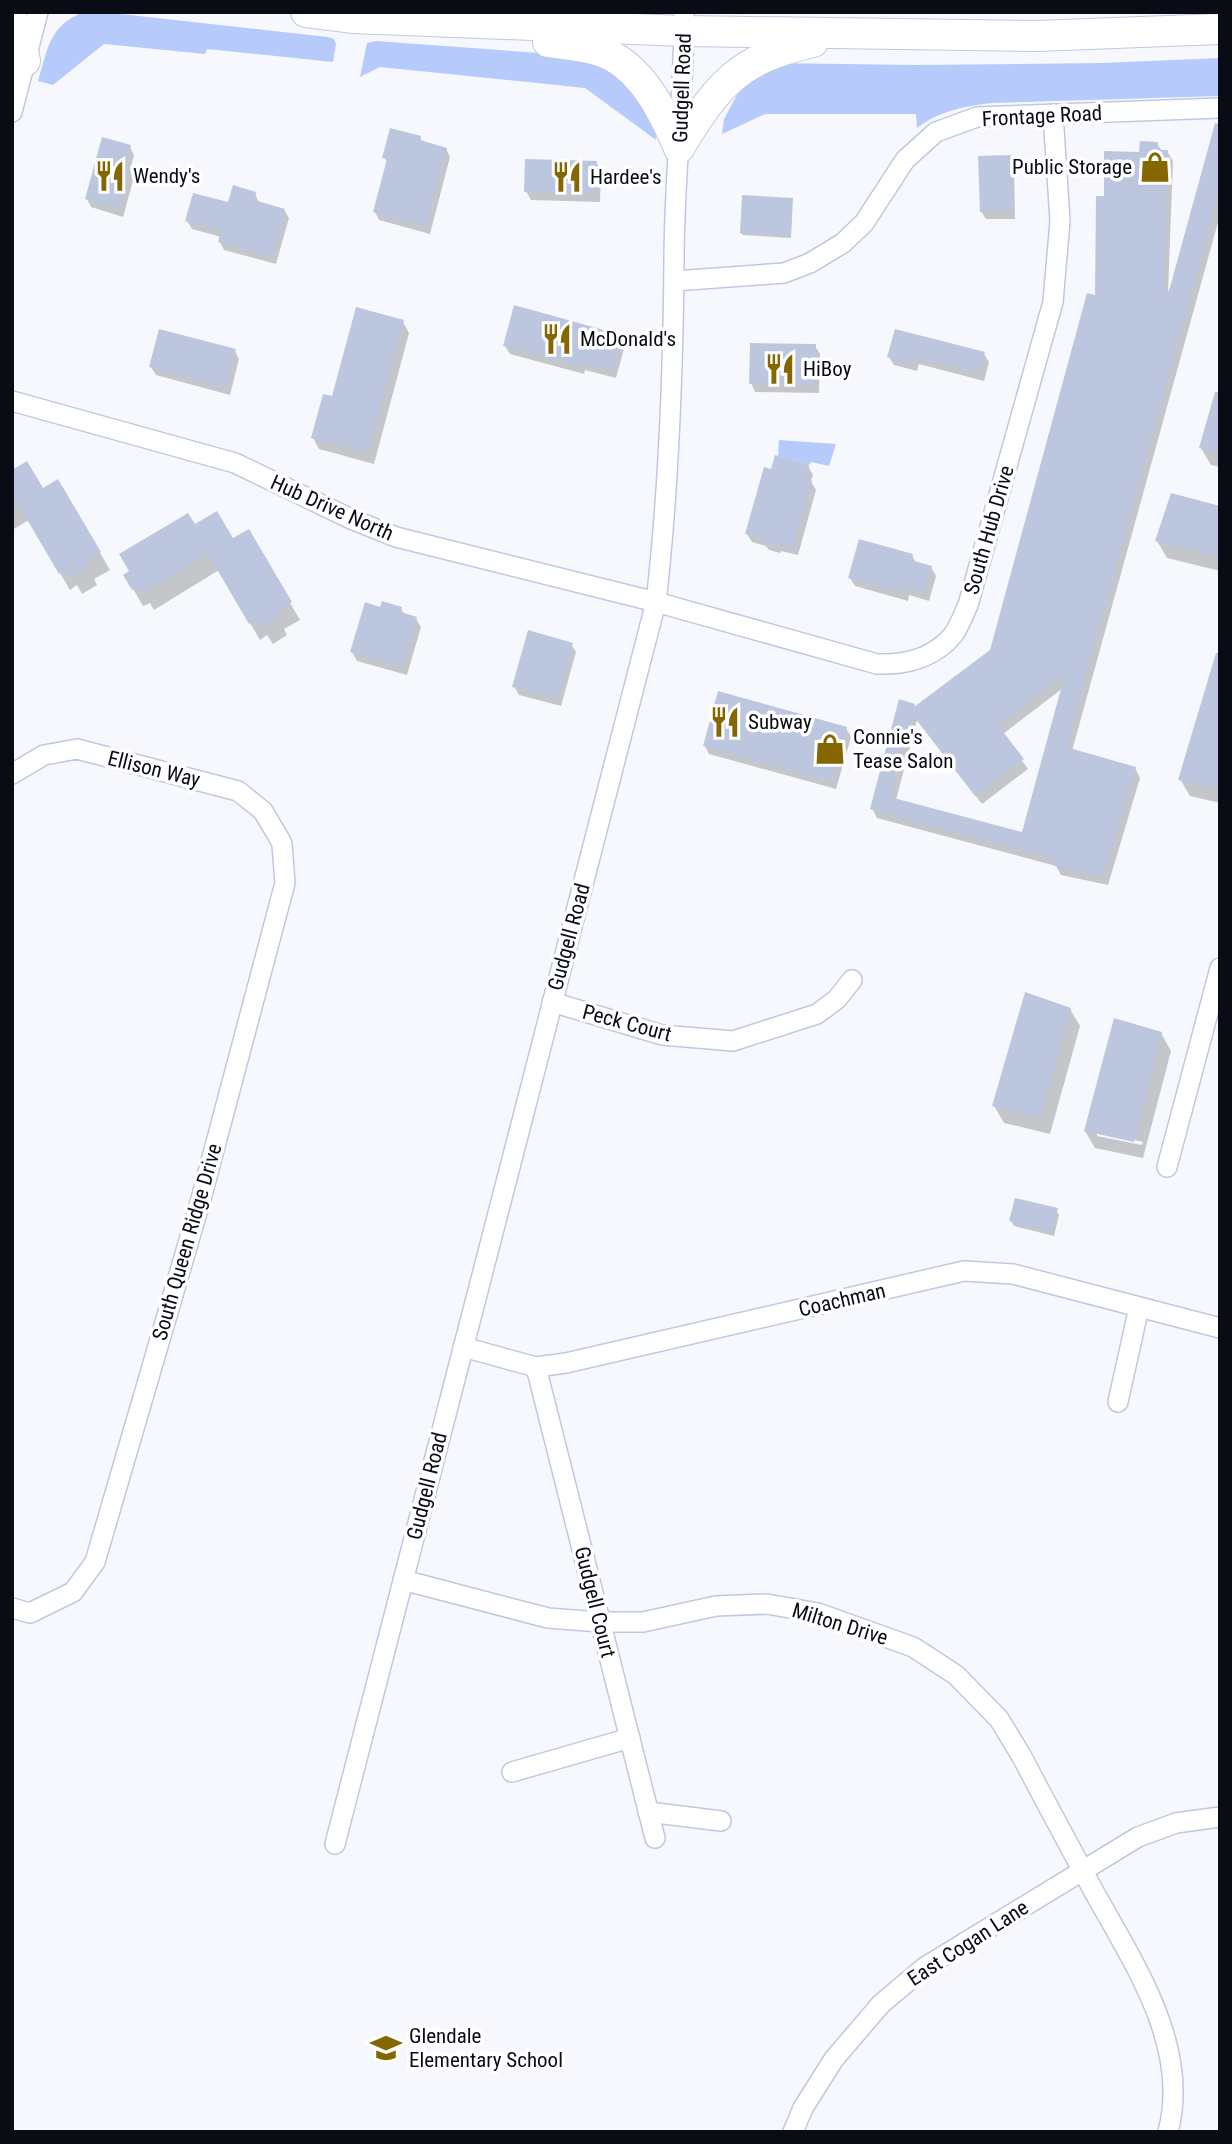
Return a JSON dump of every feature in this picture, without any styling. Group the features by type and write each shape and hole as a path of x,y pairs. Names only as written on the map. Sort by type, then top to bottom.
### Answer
{"highway":[{"path":"306,12 354,18 441,21 684,22 851,33 1036,36 1220,29"},
{"path":"12,20 19,31 25,61"},
{"path":"441,21 496,36 576,46 612,57 643,83 667,121 679,148"},
{"path":"679,148 699,114 736,73 753,62 788,48 851,33"}],"street":[{"path":"12,113 38,12"},
{"name":"Gudgell Road","path":"335,1844 656,602 664,526 671,408 676,176 684,22"},
{"name":"Frontage Road","path":"674,282 784,274 810,263 843,243 864,223 905,160 936,132 977,117 1220,108"},
{"name":"South Hub Drive","path":"656,602 877,664 895,665 919,659 934,652 953,634 968,605 1053,302 1060,221 1053,114"},
{"name":"Hub Drive North","path":"12,401 235,463 351,519 397,537 656,602"},
{"name":"Ellison Way","path":"12,774 44,755 77,749 239,791 263,810 279,838"},
{"name":"South Queen Ridge Drive","path":"21,1611 73,1592 95,1562 201,1199 285,883 279,838"},
{"path":"1167,1167 1220,968"},
{"name":"Peck Court","path":"552,1002 662,1035 733,1041 817,1014 837,999 852,980"},
{"name":"Coachman","path":"463,1347 536,1367 566,1363 964,1271 1013,1274 1220,1328"},
{"path":"1118,1402 1139,1307"},
{"name":"Gudgell Court","path":"536,1367 655,1838"},
{"name":"Milton Drive","path":"403,1580 548,1618 600,1622 643,1622 716,1606 767,1604 818,1613 914,1647 956,1675 999,1719 1151,1996 1170,2056 1172,2094 1168,2132"},
{"path":"512,1772 629,1738"},
{"path":"648,1812 721,1821"},
{"name":"East Cogan Lane","path":"793,2132 803,2108 834,2059 881,2004 925,1967 1138,1837 1176,1823 1220,1817"}],"shaded area":[{"path":"84,12 328,37 334,39 336,44 333,62 207,49 205,54 104,44 53,85 38,81 57,31 72,17"},
{"path":"376,41 580,56 622,73 655,123 656,140 585,88 380,67 360,77 367,43"},
{"path":"1220,58 1220,96 992,103 953,110 934,117 917,128 916,114 765,114 722,134 724,119 738,93 773,63 1102,63"},
{"path":"779,440 836,444 829,466 811,462 809,465 778,456"}],"building":[{"path":"1215,123 1220,124 1220,189 1066,747 1136,767 1103,877 1054,866 1055,859 870,809 899,699 915,704 914,707 990,650 1087,293 1095,295 1096,196 1104,196 1104,151 1139,152 1140,141 1158,142 1158,150 1168,150 1164,290 1169,291","holes":["1065,674 1022,832 890,797 912,714 975,796 1024,759 998,725"]},
{"path":"390,128 421,136 420,140 447,148 426,227 373,212 387,159 382,158"},
{"path":"102,137 131,145 125,166 131,167 119,209 85,199"},
{"path":"1011,155 1012,211 980,212 978,156"},
{"path":"525,159 597,161 596,194 524,192"},
{"path":"233,185 256,192 254,200 285,209 272,257 218,242 221,230 185,221 193,193 228,202"},
{"path":"742,195 793,198 791,236 740,233"},
{"path":"514,305 622,335 612,371 581,363 580,367 503,346"},
{"path":"356,307 404,320 368,453 311,438 323,394 332,396"},
{"path":"159,329 236,349 225,388 149,367"},
{"path":"895,329 985,352 979,373 915,357 913,364 887,357"},
{"path":"750,343 816,344 815,385 749,384"},
{"path":"1215,392 1220,392 1220,454 1199,448"},
{"path":"775,455 809,465 806,478 812,480 793,548 762,542 763,539 745,534 764,467 771,469"},
{"path":"27,461 43,488 58,479 101,552 85,562 89,568 71,578 66,569 59,574 18,504 12,508 12,470"},
{"path":"1171,493 1220,506 1220,557 1155,541"},
{"path":"217,511 233,538 249,529 292,602 276,612 279,618 262,628 256,619 249,624 208,554 142,594 138,587 132,590 123,575 129,571 119,554 188,513 195,524"},
{"path":"859,539 913,554 911,560 932,566 924,593 905,588 903,593 848,578"},
{"path":"382,601 402,607 401,612 417,617 403,668 350,652 365,602 380,607"},
{"path":"528,630 573,643 557,699 512,687"},
{"path":"1216,653 1220,653 1220,789 1178,780"},
{"path":"718,691 847,727 832,782 703,746"},
{"path":"1025,992 1071,1008 1040,1118 992,1106"},
{"path":"1114,1018 1162,1032 1134,1142 1084,1131"},
{"path":"1015,1198 1058,1208 1052,1232 1009,1221"}],"place":[{"name":"Public Storage","path":"1155,167"},
{"name":"Wendy's","path":"110,176"},
{"name":"Hardee's","path":"567,177"},
{"name":"McDonald's","path":"557,339"},
{"name":"HiBoy","path":"780,369"},
{"name":"Subway","path":"725,722"},
{"name":"Connie's Tease Salon","path":"830,749"},
{"name":"Glendale Elementary School","path":"386,2048"}]}
